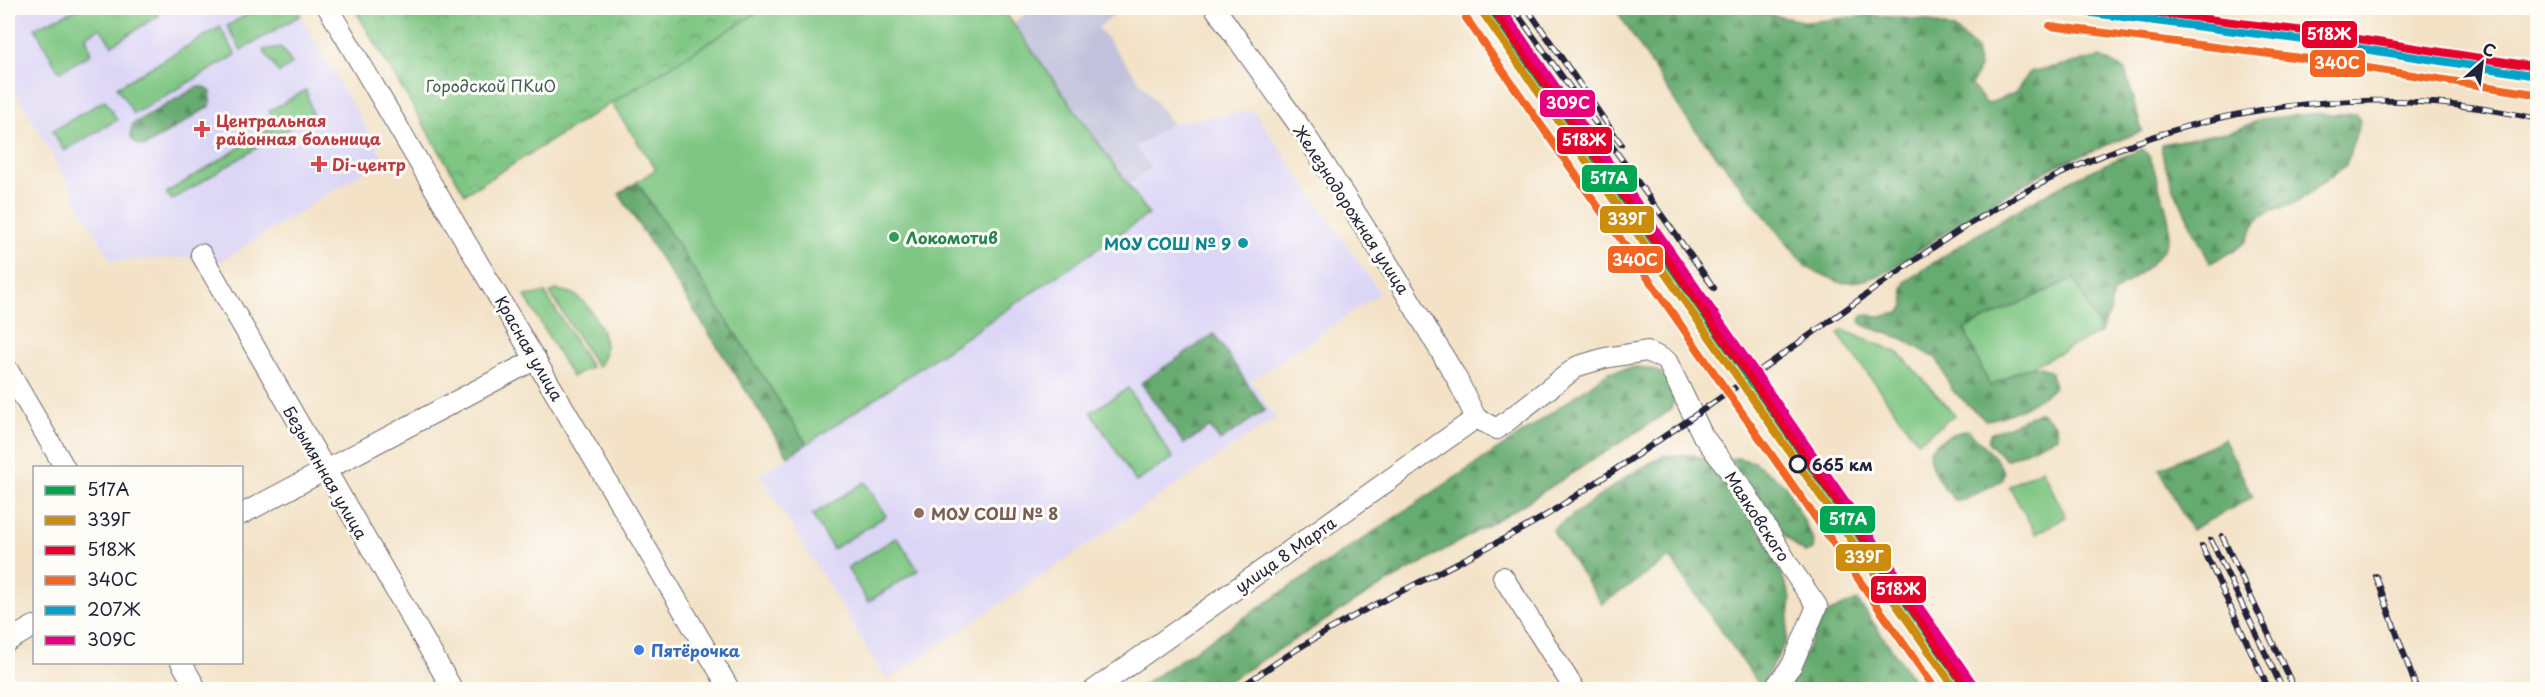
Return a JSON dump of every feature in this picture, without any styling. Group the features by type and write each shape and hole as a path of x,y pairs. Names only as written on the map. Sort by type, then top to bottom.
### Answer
{"street":[{"name":"Красная улица","path":"328,8 730,690"},
{"name":"Железнодорожная улица","path":"1215,8 1303,131 1387,262 1456,377 1476,418"},
{"name":"Безымянная улица","path":"201,254 453,690"},
{"name":"Маяковского","path":"1476,418 1497,429 1578,366 1605,358 1647,351 1667,361 1703,436 1746,493 1790,567 1817,606 1792,665 1773,690"},
{"path":"243,513 536,359"},
{"path":"8,370 64,466"},
{"name":"улица 8 Марта","path":"1094,690 1476,418"},
{"path":"1503,576 1575,690"},
{"path":"8,641 33,627"},
{"path":"182,664 197,690"}],"shaded area":[{"name":"Центральная районная больница","path":"8,8 296,8 384,159 217,264 194,257 111,261 8,77"},
{"path":"1034,8 1108,8 1113,16 1098,27 1172,123 1136,147 1151,168 1128,185 1013,23"},
{"path":"1253,110 1380,293 1251,381 1276,418 887,680 760,475 1148,214 1128,185 1151,168 1136,147 1172,123"}],"green space":[{"path":"79,8 154,8 159,15 112,45 100,28 86,36 91,54 59,72 35,28"},
{"path":"258,8 296,8 301,15 241,50 227,26"},
{"name":"Городской ПКиО","path":"354,8 764,8 465,194"},
{"name":"Локомотив","path":"764,8 1002,8 1149,214 807,444 637,182 656,169 611,103"},
{"path":"1615,8 1734,8 1808,22 1870,15 1926,20 1954,29 1976,48 1979,68 1972,86 1987,104 2015,93 2030,72 2100,57 2125,70 2142,131 2057,165 1981,209 1885,273 1861,281 1841,283 1806,267 1686,118"},
{"path":"220,27 236,55 134,114 117,87"},
{"path":"281,47 292,64 279,73 263,50"},
{"path":"197,87 205,87 211,92 210,106 146,146 134,142 131,136 133,124"},
{"path":"306,90 312,114 172,200 166,193 277,125 269,111"},
{"path":"105,100 117,120 64,151 52,131"},
{"path":"2309,114 2357,114 2360,121 2346,165 2296,203 2270,211 2257,219 2246,241 2234,251 2210,263 2172,184 2162,154 2162,144 2237,130 2261,119"},
{"path":"2143,149 2152,162 2168,217 2168,238 2158,257 2112,295 2110,312 2101,332 2074,278 1964,329 1990,386 2028,368 2044,368 2051,372 2054,387 2040,398 2012,413 1985,420 1952,390 1937,359 1903,339 1863,325 1860,321 1862,315 1882,316 1899,313 1905,306 1903,288 1906,281 1992,225 2050,191"},
{"path":"637,182 807,444 788,456 619,194"},
{"path":"2074,278 2101,332 1990,387 1964,329"},
{"path":"556,290 575,295 596,318 604,339 605,350 603,359 597,367 550,293"},
{"path":"545,293 591,367 572,377 525,296"},
{"path":"1843,330 1899,353 1955,415 1918,442 1838,334"},
{"path":"1214,334 1265,410 1220,441 1210,427 1184,444 1141,383"},
{"path":"1636,367 1656,370 1668,381 1675,395 1671,410 1519,507 1364,596 1216,689 1135,690 1530,428 1609,372"},
{"path":"1128,388 1173,458 1136,482 1091,412"},
{"path":"2041,412 2056,425 2057,437 2006,460 1988,442 1990,434"},
{"path":"1968,430 1994,456 2004,472 2002,480 1965,500 1954,500 1931,465 1929,450 1947,437"},
{"path":"2224,439 2253,497 2191,530 2159,469"},
{"path":"1692,455 1712,461 1740,500 1771,548 1791,598 1786,641 1761,687 1670,558 1602,604 1552,530 1631,474 1663,456"},
{"path":"1738,458 1754,462 1785,485 1814,541 1813,550 1805,553 1772,521 1730,459"},
{"path":"2042,469 2066,517 2036,534 2009,486"},
{"path":"865,482 886,516 833,549 812,515"},
{"path":"897,537 918,570 868,602 847,568"},
{"path":"1857,600 1920,689 1788,690 1823,615"}],"railway":[{"path":"1513,8 1714,288"},
{"path":"1527,8 1621,144"},
{"path":"1236,690 1295,650 1340,624 1544,517 1720,398 1941,242 2019,195 2081,164 2143,140 2207,121 2271,108 2336,102 2402,101 2470,107 2538,119"},
{"path":"2222,536 2295,690"},
{"path":"2211,540 2283,690"},
{"path":"2202,546 2269,690"},
{"path":"2376,576 2417,690"}],"transit line":[{"name":"517А","path":"1490,8 1967,690"},
{"name":"518Ж","path":"1492,8 1965,685"},
{"name":"309С","path":"1501,8 1974,685"},
{"name":"207Ж","path":"2052,8 2312,41 2538,76"},
{"name":"518Ж","path":"2120,8 2313,32 2538,67"},
{"name":"339Г","path":"1483,13 1956,690"},
{"name":"340С","path":"1466,18 1936,690"},
{"name":"340С","path":"2050,26 2309,59 2535,94"}],"place":[{"name":"Центральная районная больница","path":"202,129"},
{"name":"Di-центр","path":"319,164"},
{"name":"Локомотив","path":"894,237"},
{"name":"МОУ СОШ № 9","path":"1243,243"},
{"name":"665 км","path":"1798,464"},
{"name":"МОУ СОШ № 8","path":"919,513"},
{"name":"Пятёрочка","path":"639,650"}]}
